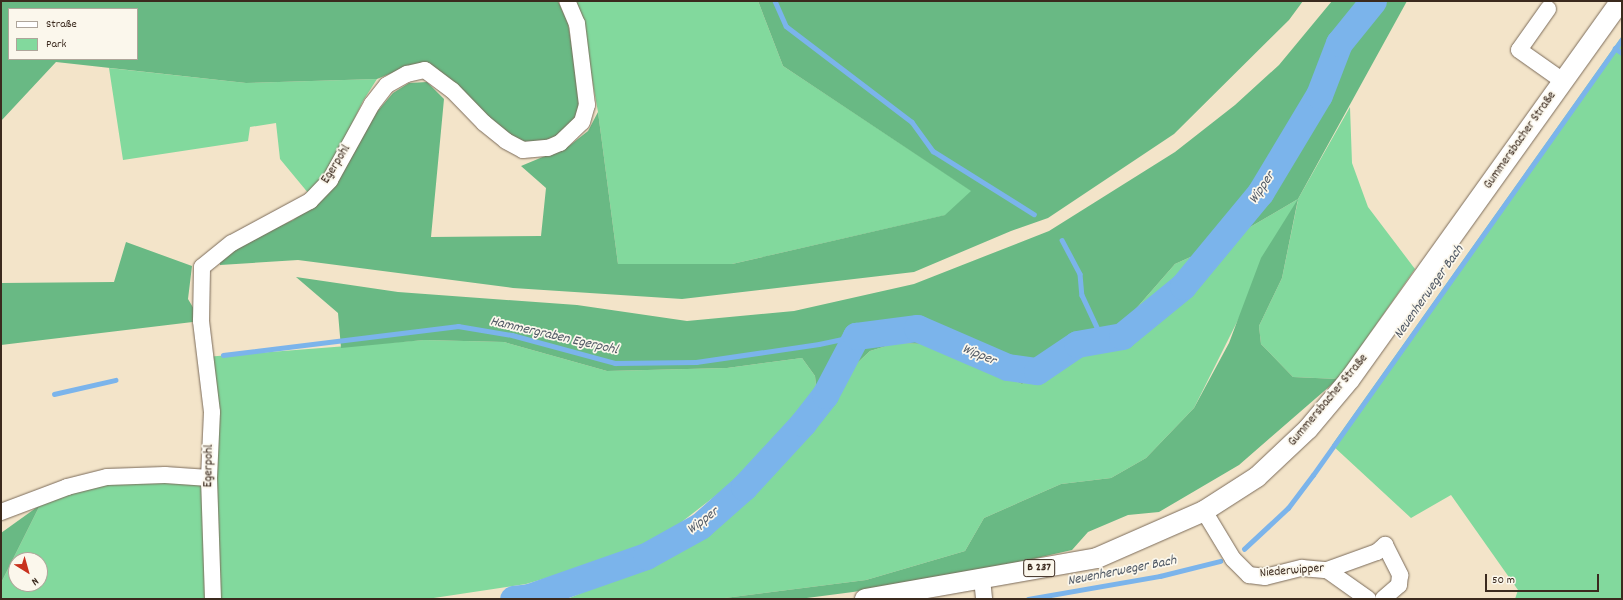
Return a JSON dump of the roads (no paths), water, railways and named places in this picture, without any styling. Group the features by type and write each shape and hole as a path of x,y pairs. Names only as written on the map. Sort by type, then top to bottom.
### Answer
{"main road":[{"name":"Gummersbacher Straße","path":"865,599 1097,558 1204,511 1257,477 1279,458 1308,429 1350,379 1621,1"}],"street":[{"name":"Egerpohl","path":"214,599 209,478 212,412 201,321 202,267 232,243 310,201 330,180 376,100 387,85 407,74 425,70 452,90 484,123 506,142 524,150 548,148 560,143 582,122 587,105 577,24 567,1"},
{"path":"1548,9 1519,50 1563,82"},
{"path":"1,512 67,487 107,477 165,474 209,478"},
{"name":"Niederwipper","path":"1204,511 1233,559 1249,575 1265,577 1302,568 1327,570 1377,552 1385,545 1400,575 1398,585 1383,599"},
{"path":"1327,570 1368,599"},
{"path":"982,579 984,599"}],"waterway":[{"path":"775,1 786,26 912,122 933,151 1034,214"},
{"name":"Wipper","path":"513,599 529,597 646,556 700,526 744,487 803,423 825,395 856,336 917,328 1007,367 1037,371 1077,344 1122,336 1183,286 1260,193 1319,95 1339,43 1373,1"},
{"name":"Neuenherweger Bach","path":"1244,549 1288,508 1313,475 1622,39"},
{"name":"Neuenherweger Bach","path":"1615,48 1622,53"},
{"path":"1062,240 1080,274 1082,295 1103,340"},
{"name":"Hammergraben Egerpohl","path":"223,355 458,326 512,335 615,363 696,362 819,344 856,336"},
{"name":"Hammergraben Egerpohl","path":"54,394 115,380"},
{"name":"Neuenherweger Bach","path":"1028,599 1160,576 1220,561"}]}
